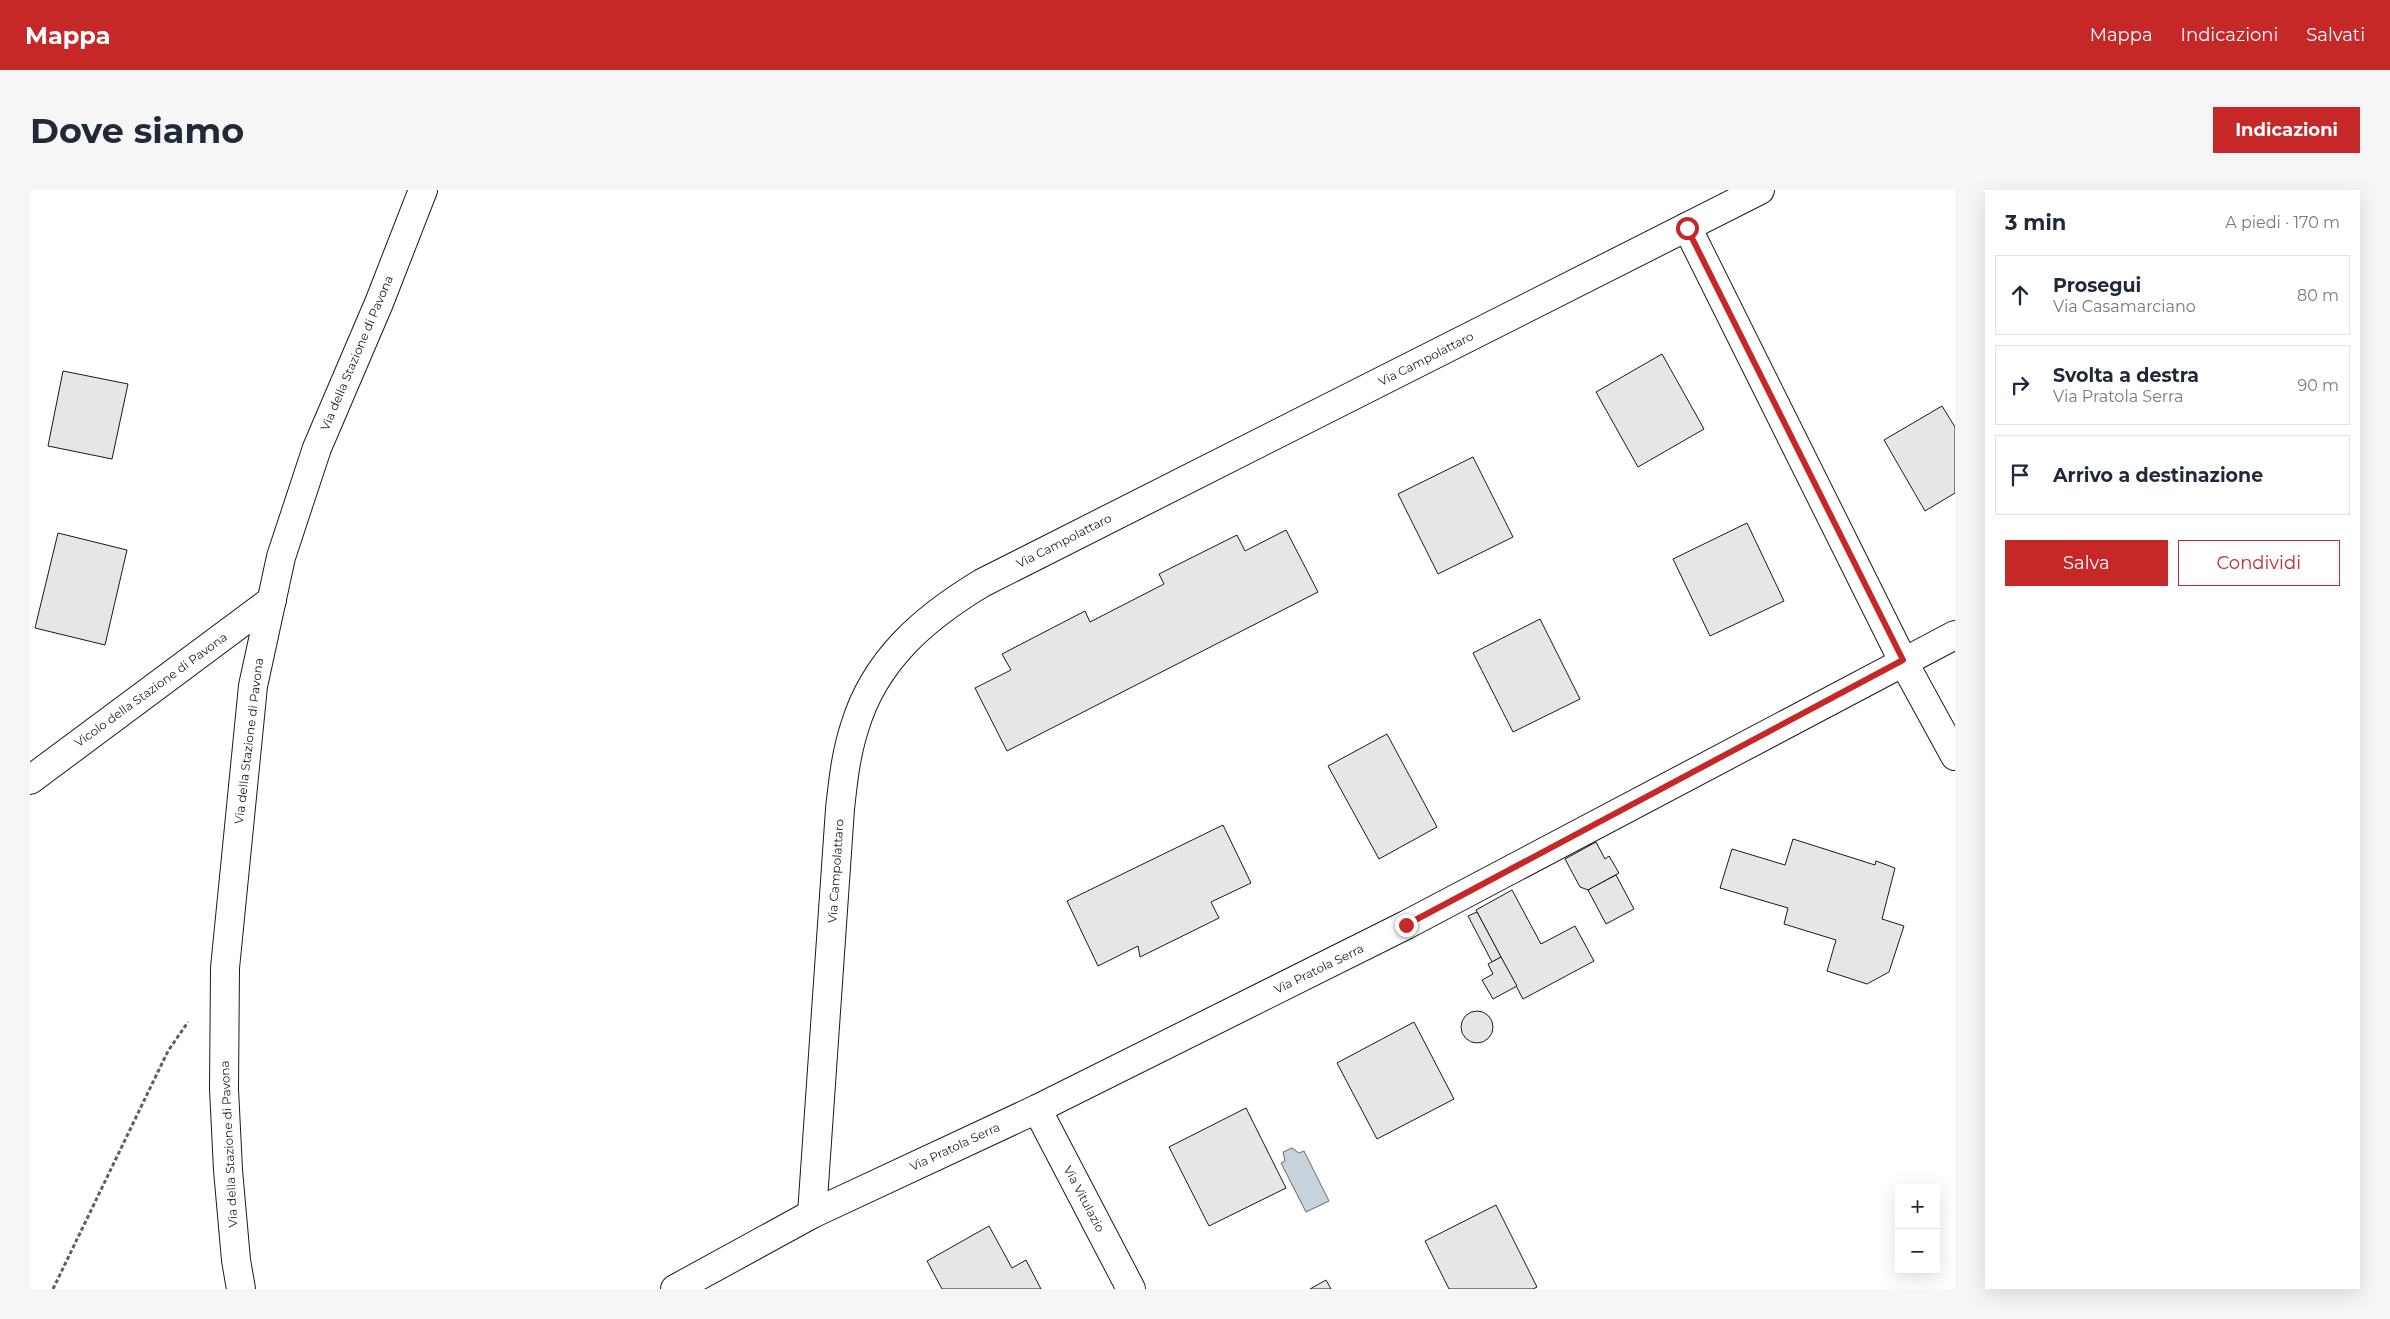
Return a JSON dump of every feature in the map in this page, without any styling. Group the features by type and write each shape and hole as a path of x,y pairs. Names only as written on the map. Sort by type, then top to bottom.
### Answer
{"street":[{"name":"Via della Stazione di Pavona","path":"241,1289 236,1260 228,1170 224,1089 225,968 253,686 281,557 317,448 423,190"},
{"name":"Via Campolattaro","path":"812,1214 840,809 846,765 855,725 870,690 892,656 916,629 949,603 982,583 1760,190"},
{"path":"1687,228 1903,660 1955,756"},
{"name":"Vicolo della Stazione di Pavona","path":"30,780 272,600"},
{"name":"Via Pratola Serra","path":"675,1289 812,1214 1037,1109 1406,925 1955,634"},
{"name":"Via Vitulazio","path":"1037,1109 1131,1289"}],"path":[{"path":"53,1289 168,1051 189,1021"}],"shaded area":[{"path":"1292,1148 1299,1153 1304,1151 1329,1201 1306,1212 1281,1163 1285,1161 1283,1152"}],"building":[{"path":"1662,354 1704,429 1638,467 1596,392"},
{"path":"63,371 128,384 112,459 48,446"},
{"path":"1942,406 1955,427 1955,493 1925,511 1884,440"},
{"path":"1473,457 1513,537 1438,574 1398,494"},
{"path":"1747,523 1784,601 1710,636 1673,559"},
{"path":"1286,530 1318,592 1007,751 975,688 1011,670 1002,654 1085,611 1090,622 1164,584 1159,574 1237,535 1245,551"},
{"path":"58,533 127,550 105,645 35,628"},
{"path":"1540,619 1580,699 1513,732 1473,653"},
{"path":"1387,734 1437,827 1379,859 1328,766"},
{"path":"1223,825 1251,883 1211,902 1219,918 1140,957 1138,946 1098,966 1067,901"},
{"path":"1793,839 1875,865 1876,861 1895,868 1882,919 1904,926 1889,972 1867,984 1827,971 1836,940 1784,924 1788,908 1720,888 1732,849 1785,865"},
{"path":"1596,842 1605,859 1609,856 1619,873 1588,890 1580,887 1565,859"},
{"path":"1616,875 1634,909 1606,924 1588,890"},
{"path":"1512,890 1541,944 1575,926 1594,961 1523,999 1476,910"},
{"path":"1477,912 1501,957 1492,962 1468,916"},
{"path":"1501,957 1517,986 1493,999 1482,980 1493,974 1488,964"},
{"path":"1477,1011 1489,1015 1493,1027 1489,1039 1477,1043 1465,1039 1461,1027 1465,1015"},
{"path":"1414,1022 1454,1099 1377,1139 1337,1063"},
{"path":"1246,1108 1286,1188 1209,1226 1169,1147"},
{"path":"1496,1205 1537,1287 1533,1289 1449,1289 1425,1241"},
{"path":"989,1226 1012,1268 1026,1260 1041,1289 942,1289 927,1261"},
{"path":"1326,1280 1331,1289 1310,1289"}],"route":[{"path":"1406,925 1903,660 1687,228"}]}
